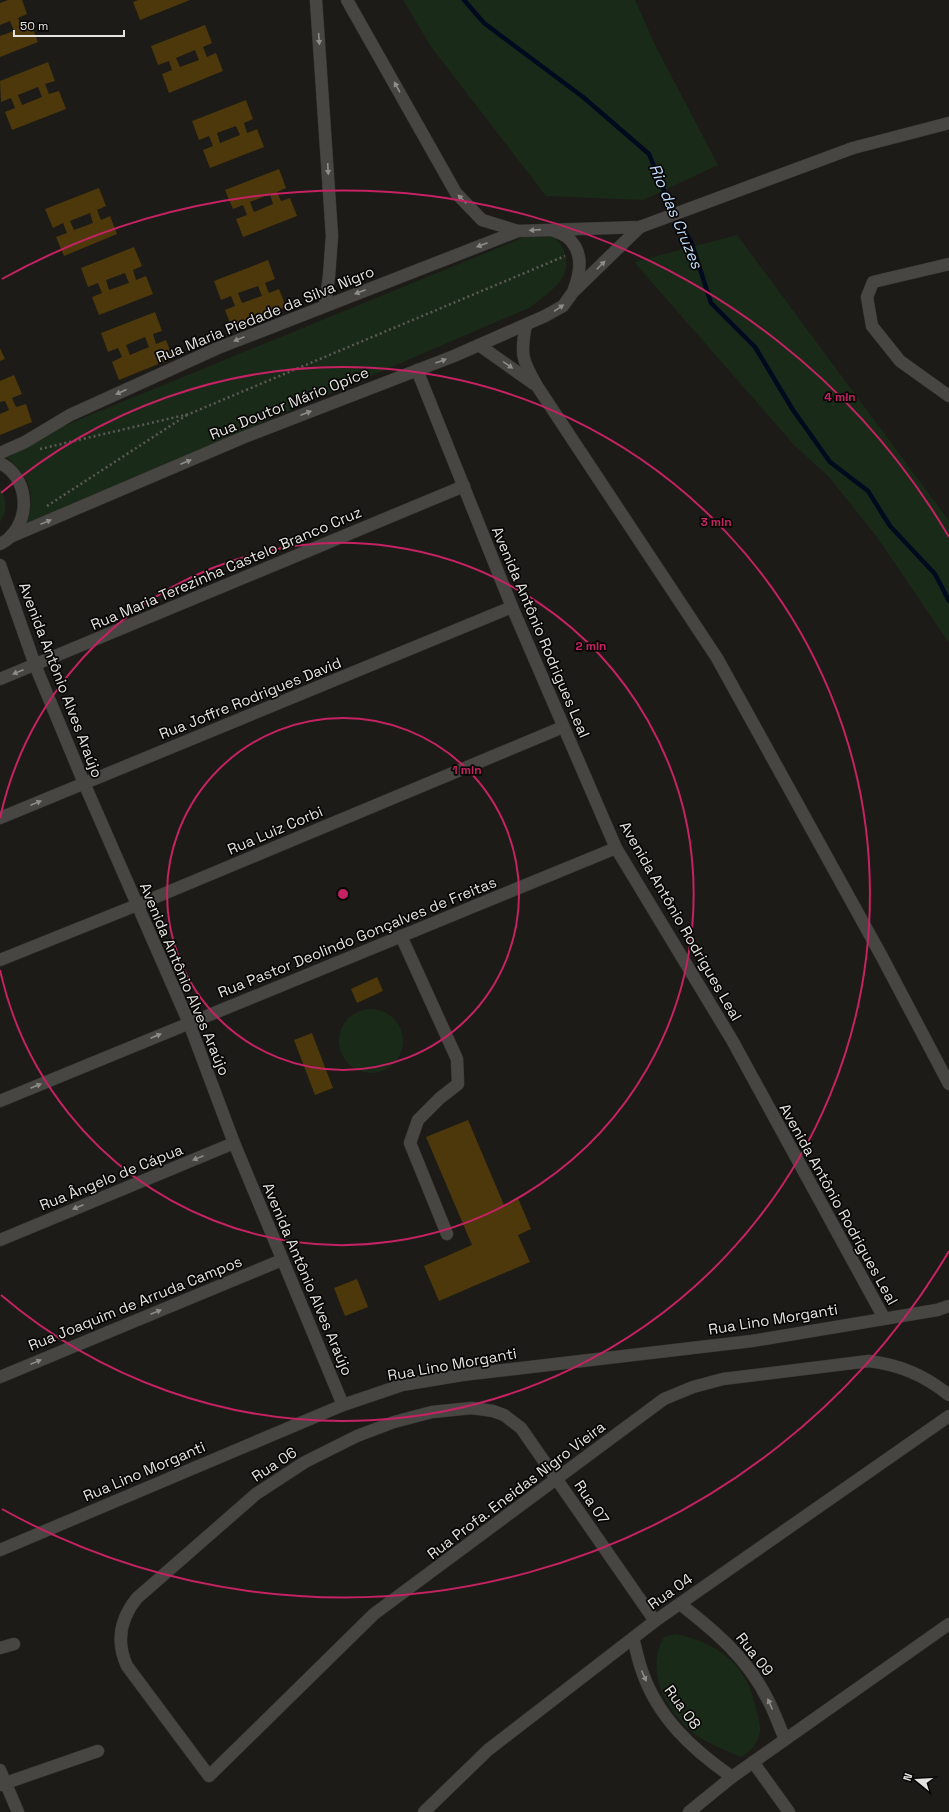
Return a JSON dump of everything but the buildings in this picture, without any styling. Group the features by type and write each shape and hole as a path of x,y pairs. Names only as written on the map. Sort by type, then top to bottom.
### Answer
{"street":[{"path":"316,0 332,236 329,276 324,306"},
{"path":"347,0 456,193 482,220 518,231"},
{"path":"573,292 640,227 657,222 853,148 949,123"},
{"name":"Rua Maria Piedade da Silva Nigro","path":"0,453 25,442 70,415 218,348 518,231 640,227"},
{"path":"551,229 567,237 577,250 581,264 579,277 573,292"},
{"path":"949,264 873,282 867,297 872,326 900,361 949,396"},
{"name":"Rua Doutor Mário Opice","path":"10,537 242,438 417,370 526,325 563,306 573,292"},
{"path":"526,325 522,350 525,364 537,386 717,658 881,955 949,1084"},
{"path":"479,345 537,386"},
{"name":"Avenida Antônio Rodrigues Leal","path":"417,370 512,607 616,848 732,1040 884,1318"},
{"path":"0,463 10,468 21,484 25,504 20,523 10,537 0,544"},
{"name":"Rua Maria Terezinha Castelo Branco Cruz","path":"0,679 464,486"},
{"name":"Avenida Antônio Alves Araújo","path":"0,565 35,665 84,784 189,1023 234,1143 343,1405"},
{"name":"Rua Joffre Rodrigues David","path":"0,818 512,607"},
{"name":"Rua Luiz Corbi","path":"0,960 137,905 563,727"},
{"name":"Rua Pastor Deolindo Gonçalves de Freitas","path":"0,1102 616,848"},
{"path":"401,936 457,1059 458,1084 440,1098 418,1120 410,1142 447,1234"},
{"name":"Rua Ângelo de Cápua","path":"0,1240 234,1143"},
{"name":"Rua Joaquim de Arruda Campos","path":"0,1376 282,1260"},
{"name":"Rua Lino Morganti","path":"0,1550 343,1405 402,1385 462,1375 752,1341 884,1318 943,1311 949,1306"},
{"name":"Rua Profa. Eneidas Nigro Vieira","path":"209,1776 374,1614 664,1399 693,1387 722,1379 869,1361 904,1368 921,1375 949,1395"},
{"name":"Rua 06","path":"209,1776 127,1666 121,1649 121,1630 126,1613 137,1598 256,1494 305,1462 357,1436 394,1422 432,1412 472,1408 494,1411"},
{"name":"Rua 07","path":"494,1411 508,1418 521,1428 655,1621"},
{"name":"Rua 04","path":"424,1812 488,1750 655,1621 949,1416"},
{"name":"Rua 09","path":"680,1604 715,1630 744,1662 768,1699 785,1739"},
{"path":"689,1812 732,1777 949,1624"},
{"name":"Rua 08","path":"633,1638 642,1672 658,1704 678,1732 703,1757 732,1777"},
{"path":"0,1648 14,1644"},
{"path":"3,1784 98,1751"},
{"path":"753,1762 789,1812"},
{"path":"0,1770 3,1784 18,1812"}],"path":[{"path":"35,450 56,447 189,414 577,250"},
{"path":"46,506 189,414"}],"green space":[{"path":"403,0 635,0 655,45 718,165 643,200 546,196 432,48"},
{"path":"532,234 549,235 561,244 566,256 566,268 558,284 531,307 26,524 30,512 31,501 28,483 17,467 0,452"},
{"path":"737,235 949,521 949,643 877,537 829,477 795,446 634,262"},
{"path":"0,487 4,496 5,509 3,518 0,522"},
{"path":"371,1009 383,1011 394,1018 401,1029 403,1041 401,1053 394,1064 383,1071 371,1073 359,1071 348,1064 341,1053 339,1041 341,1029 348,1018 359,1011"},
{"path":"675,1634 692,1638 721,1652 734,1663 748,1683 756,1708 760,1731 758,1740 754,1746 741,1757 707,1742 690,1730 670,1707 663,1694 658,1680 658,1651 664,1637"}],"waterway":[{"name":"Rio das Cruzes","path":"464,0 484,23 583,97 649,154 666,195 692,244 711,303 755,347 793,410 830,462 868,491 890,526 935,574 949,601"}]}
